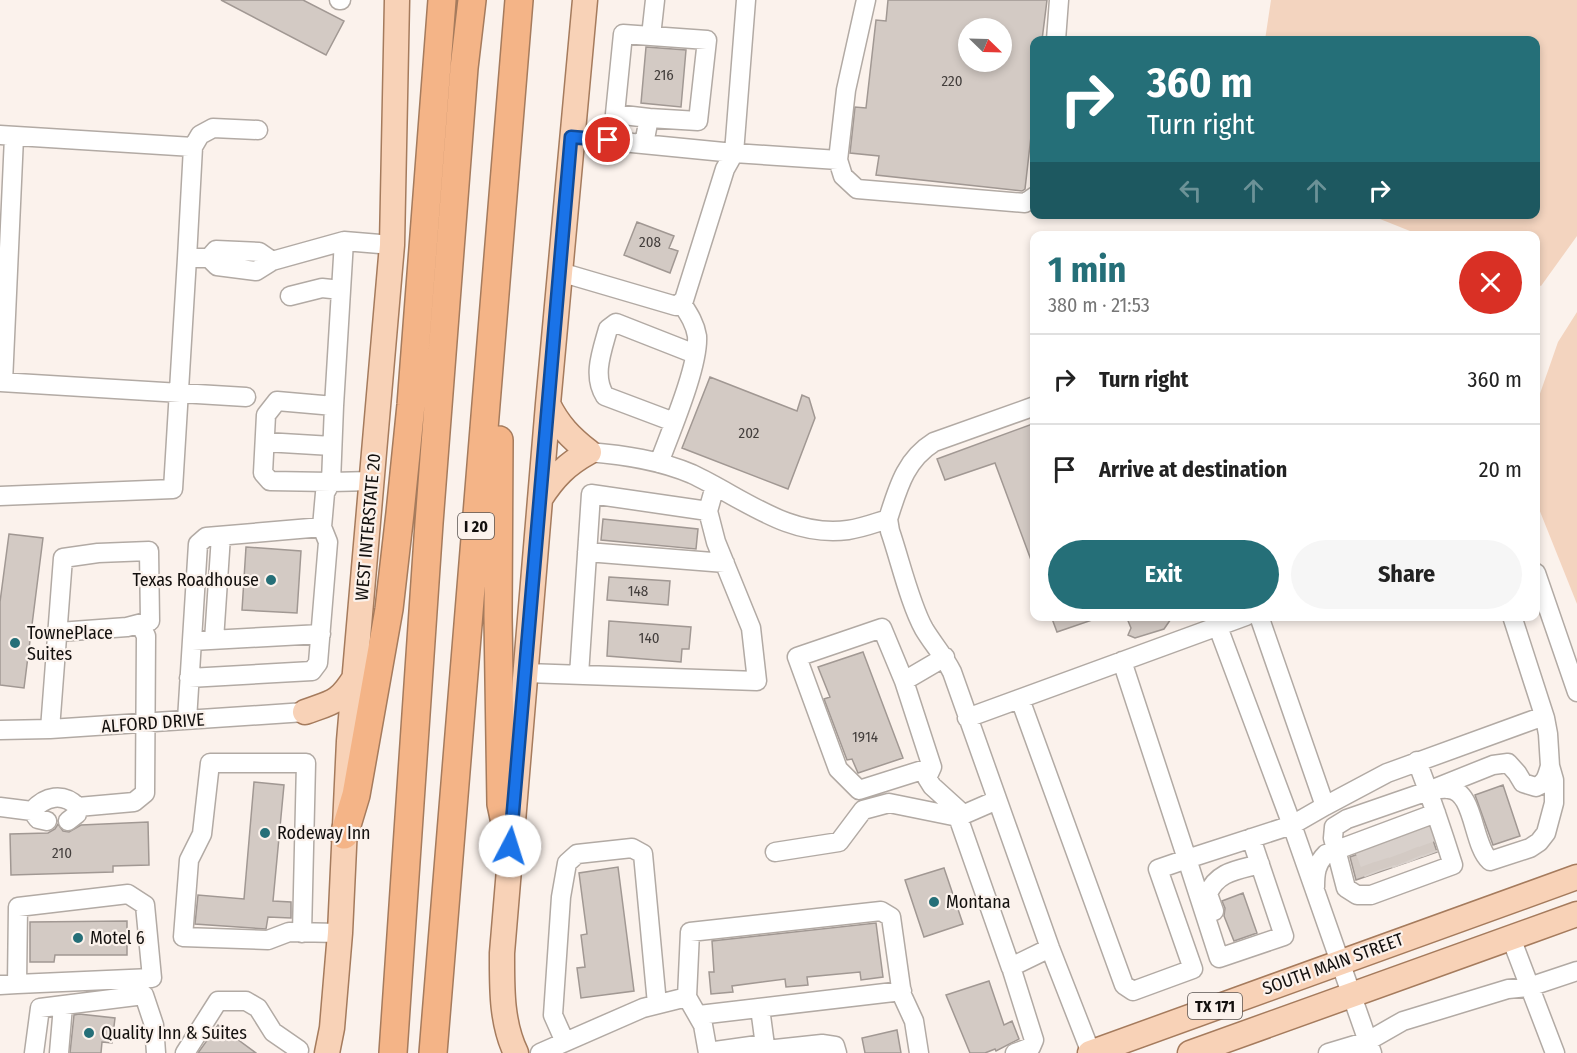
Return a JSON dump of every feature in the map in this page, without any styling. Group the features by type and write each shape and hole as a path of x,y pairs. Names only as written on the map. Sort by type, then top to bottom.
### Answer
{"highway":[{"path":"344,835 356,795 395,556 411,405 442,0"},
{"path":"393,1053 429,523 464,68 472,0"},
{"name":"I 20","path":"433,1053 519,0"},
{"path":"496,275 506,307 500,419 498,617 501,804 510,846"}],"main road":[{"name":"WEST INTERSTATE 20","path":"326,1053 332,1028 340,933 349,741 392,245 397,0"},
{"path":"515,1051 506,1025 502,988 502,953 571,137 585,0"},
{"path":"540,499 565,466 589,452 556,421 548,404"},
{"path":"305,712 340,698 355,677"},
{"path":"305,712 337,722 343,728 349,741"},
{"name":"SOUTH MAIN STREET","path":"1090,1053 1577,877"},
{"name":"SOUTH MAIN STREET","path":"1203,1051 1352,994 1577,914"},
{"path":"1117,1053 1194,1014"}],"street":[{"path":"651,36 655,0"},
{"path":"560,272 676,306 684,300 725,169 734,153 740,0"},
{"path":"866,0 846,90 838,160 843,176 857,189 1026,203 1030,200"},
{"path":"1056,36 1059,0"},
{"path":"623,34 707,40 698,121 648,118 615,114 623,34"},
{"path":"645,144 648,118"},
{"path":"0,496 173,489 193,147 200,135 213,128 258,129"},
{"path":"193,147 7,136 2,382 246,397"},
{"path":"571,137 734,153 838,160"},
{"path":"187,258 209,258 217,266 256,271 272,261 344,241 392,245"},
{"path":"189,678 312,671 318,663 328,542 322,527 326,493 331,482 344,241"},
{"path":"290,296 322,288 341,290"},
{"path":"659,463 695,354 697,336 692,319 681,302"},
{"path":"674,422 605,396 599,387 599,362 608,329 616,323 695,354"},
{"path":"334,406 277,401 266,415 263,473 270,481 372,481"},
{"path":"1030,408 934,442 921,450 902,476 888,519 918,615 945,657 1090,1053"},
{"path":"265,442 332,446"},
{"path":"589,452 620,455 659,463 690,474 774,519 798,527 814,530 849,530 888,519"},
{"path":"526,673 757,681 752,628 716,542 708,511 714,486"},
{"path":"579,675 591,494 708,511"},
{"path":"187,720 198,544 206,537 322,527"},
{"path":"214,640 221,536"},
{"path":"50,729 63,558 98,553 149,551 150,621 127,627 59,632"},
{"path":"587,552 725,563"},
{"path":"1540,585 1577,692"},
{"path":"967,718 1233,621"},
{"path":"1261,621 1324,806"},
{"path":"1428,791 1449,789 1460,793 1464,798 1483,852 1490,861 1530,848 1539,842 1549,824 1554,803 1554,780 1550,766 1548,734 1514,621"},
{"path":"32,811 39,803 60,797 72,801 73,814 134,802 145,793 146,636 140,624"},
{"path":"1218,627 1292,825 1370,1047"},
{"path":"932,767 859,790 838,769 797,657 882,628 904,681 932,767 927,778 961,816 1034,1040 1031,1047 1016,1053"},
{"path":"192,641 321,634"},
{"path":"904,681 945,657"},
{"path":"1122,661 1219,958 1284,936 1251,838"},
{"path":"1020,699 1124,985 1133,991 1193,969 1158,869 1292,825 1387,773 1544,716"},
{"name":"ALFORD DRIVE","path":"0,730 50,729 305,712"},
{"path":"1417,761 1428,791 1436,813 1453,864 1404,873 1371,895 1357,895 1346,888 1333,838 1335,827 1347,819 1428,791 1493,765 1508,763 1523,783 1536,787 1543,784 1550,766"},
{"path":"302,933 306,763 210,763 202,834 189,860 183,937 268,940 289,932 302,933 340,933"},
{"path":"1496,860 1473,798 1472,789 1476,782 1494,775 1504,776 1511,780 1522,793 1539,798 1547,808 1549,824"},
{"path":"775,852 839,842 863,810 889,803 961,816 996,800"},
{"path":"0,807 32,811 38,819 47,821"},
{"path":"1314,890 1315,873 1319,861 1326,854 1390,834 1436,813"},
{"path":"565,1042 553,1015 561,897 567,863 577,854 632,848 643,854 657,1004"},
{"path":"1230,954 1208,894 1213,882 1223,875 1260,864"},
{"path":"128,894 145,905 152,978 8,985 18,907 128,894"},
{"path":"837,1053 836,1046 822,1044 708,1053 704,1025 687,997 690,932 881,911 891,917 902,991 914,1021 920,1053"},
{"path":"1511,938 1555,1053"},
{"path":"1011,968 1050,948"},
{"path":"1328,1053 1370,1047 1403,1021 1508,988 1529,987 1577,970"},
{"path":"699,1015 902,991"},
{"path":"34,1053 40,1008 144,994 154,1025 156,1053"},
{"path":"540,1053 643,1008 687,997"},
{"path":"185,1053 218,1001 246,1001 258,1008 273,1032 298,1052 326,1053"},
{"path":"58,1053 63,1006"},
{"path":"760,1008 765,1049"}],"shaded area":[{"path":"1271,0 1577,0 1577,236 1541,286 1540,231 1410,231 1380,219 1540,219 1540,36 1266,36"},
{"path":"1577,312 1577,604 1540,512 1540,394 1558,342"}],"building":[{"path":"221,0 303,0 344,21 326,55"},
{"path":"888,0 1047,0 1042,36 1030,36 1030,145 1025,189 1022,191 876,175 879,156 850,153 855,107 866,108 876,20 886,21"},
{"path":"646,47 686,50 681,107 641,103"},
{"path":"637,222 674,236 669,248 678,251 670,273 624,255"},
{"path":"710,377 797,411 802,395 809,398 815,418 788,489 682,448"},
{"path":"1030,425 1030,557 995,463 945,480 937,459"},
{"path":"603,519 698,529 696,549 601,540"},
{"name":"TownePlace Suites","path":"9,534 43,538 24,688 0,685 0,602"},
{"name":"Texas Roadhouse","path":"246,547 301,551 297,613 242,610"},
{"path":"609,577 670,581 668,605 607,600"},
{"path":"609,621 691,627 689,649 682,649 681,662 607,656"},
{"path":"1053,621 1089,621 1057,632"},
{"path":"1128,621 1170,621 1164,629 1135,638 1128,635 1131,628"},
{"path":"863,652 903,758 858,773 852,759 847,760 824,699 830,697 818,667"},
{"path":"254,782 284,785 273,901 291,902 291,918 268,917 266,929 195,924 198,895 244,899"},
{"path":"1503,785 1520,836 1493,845 1475,795"},
{"path":"148,822 149,865 113,866 113,872 11,875 10,834 48,833 58,824 63,831 69,832 81,825"},
{"path":"1429,828 1437,852 1356,880 1350,857"},
{"path":"618,867 634,991 581,998 577,968 585,967 581,935 587,934 579,873"},
{"name":"Montana","path":"944,868 963,924 924,937 905,880"},
{"path":"1243,893 1257,933 1234,941 1224,916 1225,908 1222,901"},
{"name":"Motel 6","path":"127,921 127,955 55,955 54,962 30,962 30,922"},
{"path":"876,923 883,977 861,980 860,972 807,977 808,985 786,987 785,979 732,986 733,992 711,994 709,972 714,972 712,941"},
{"path":"989,981 1004,1025 1012,1021 1019,1039 996,1051 995,1049 985,1053 970,1053 946,995"},
{"name":"Quality Inn & Suites","path":"74,1015 115,1018 112,1043 102,1042 101,1053 70,1053"},
{"path":"218,1025 256,1053 198,1053"},
{"path":"897,1030 901,1053 865,1053 862,1038"}],"tunnel":[{"path":"1421,827 1431,854"},
{"path":"1404,833 1415,860"},
{"path":"1391,838 1401,865"},
{"path":"1378,842 1387,869"},
{"path":"1363,847 1373,874"}],"place":[{"name":"Texas Roadhouse","path":"271,580"},
{"name":"TownePlace Suites","path":"15,643"},
{"name":"Rodeway Inn","path":"265,833"},
{"name":"Montana","path":"934,902"},
{"name":"Motel 6","path":"78,938"},
{"name":"Quality Inn & Suites","path":"89,1033"}],"route":[{"path":"510,846 571,137 608,140"}]}
